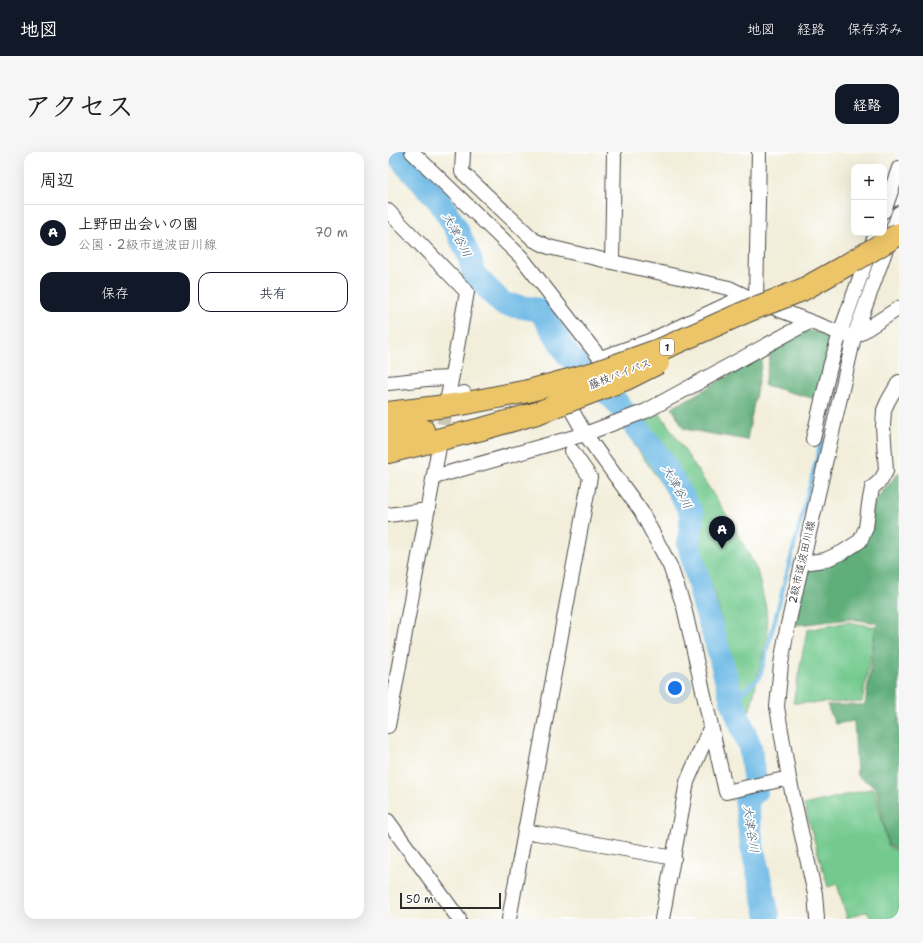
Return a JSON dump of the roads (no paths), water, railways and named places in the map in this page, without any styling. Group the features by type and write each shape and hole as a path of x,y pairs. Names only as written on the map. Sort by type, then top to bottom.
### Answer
{"highway":[{"name":"1","path":"388,436 460,422 626,379 755,316 899,234"},
{"name":"1","path":"388,452 482,429 533,402 594,373 664,348 750,310 802,290"},
{"name":"1","path":"388,413 462,404 533,402"}],"street":[{"path":"412,152 521,257 600,358 649,341 750,299"},
{"path":"462,152 462,172 534,240 549,247 729,288 750,299 854,337 899,308"},
{"path":"612,262 614,152"},
{"path":"750,299 759,152"},
{"path":"887,202 899,168"},
{"path":"388,211 467,292 448,397 538,379 571,409 641,511 670,566 684,607 726,792 789,778"},
{"name":"2級市道波田川線","path":"817,919 815,894 789,778 777,707 781,664 787,629 854,337 899,213"},
{"path":"813,439 830,367 840,333 875,236"},
{"path":"434,477 587,433 646,411 810,322"},
{"path":"388,383 451,378"},
{"path":"802,563 825,560 843,552 860,541 866,528 872,488 881,480 886,471 883,426 884,410 899,382"},
{"path":"388,726 439,447"},
{"path":"509,919 590,477 572,451"},
{"path":"388,515 428,510"},
{"path":"662,919 687,782 711,726"},
{"path":"388,821 458,918"},
{"path":"525,831 674,858"}],"waterway":[{"name":"大津谷川","path":"396,152 440,202 457,230 470,258 473,274 503,304 540,310 568,355 615,400 660,458 692,514 689,544 704,604 732,701 750,747 756,790 746,799 752,846 768,919"},
{"path":"887,222 891,210"},
{"path":"732,701 760,677 830,408 844,343"}],"tunnel":[{"path":"440,445 448,398"}],"place":[{"name":"上野田出会いの園","path":"722,549"}]}
